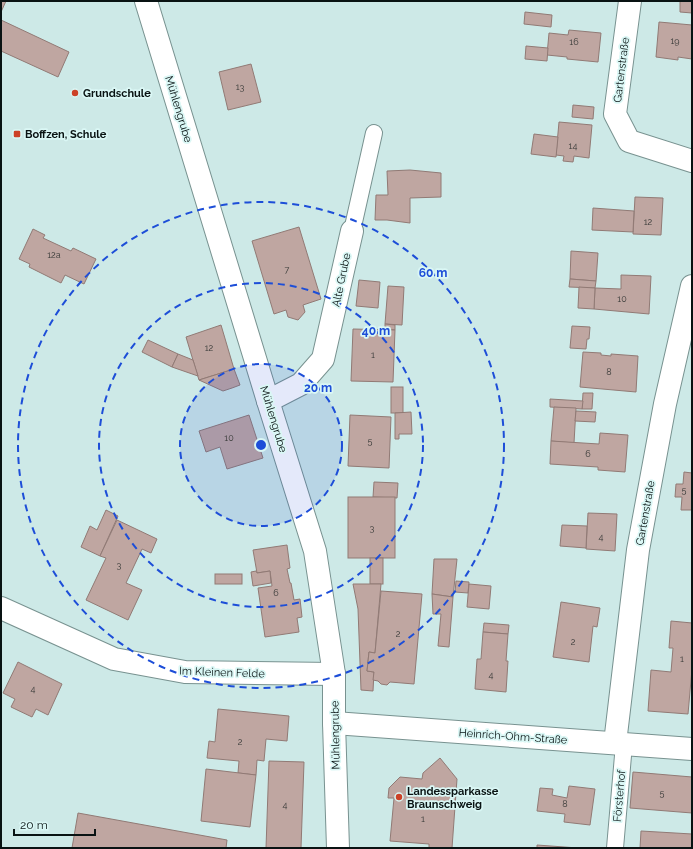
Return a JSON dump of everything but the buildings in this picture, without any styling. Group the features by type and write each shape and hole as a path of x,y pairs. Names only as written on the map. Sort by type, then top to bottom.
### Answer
{"street":[{"name":"Mühlengrube","path":"146,1 315,551 334,674 338,848"},
{"name":"Gartenstraße","path":"630,1 615,114 629,141 692,161"},
{"name":"Alte Grube","path":"268,401 301,384 323,359 352,231"},
{"name":"Gartenstraße","path":"619,744 638,550 665,404 692,286"},
{"name":"Im Kleinen Felde","path":"1,608 114,659 185,672 334,674"},
{"name":"Heinrich-Ohm-Straße","path":"334,723 692,749"}],"lane":[{"name":"Alte Grube","path":"352,231 374,133"},
{"name":"Försterhof","path":"615,848 619,744"}],"place":[{"name":"Grundschule","path":"75,93"},
{"name":"Boffzen, Schule","path":"17,134"},
{"name":"Landessparkasse Braunschweig","path":"399,797"}]}
